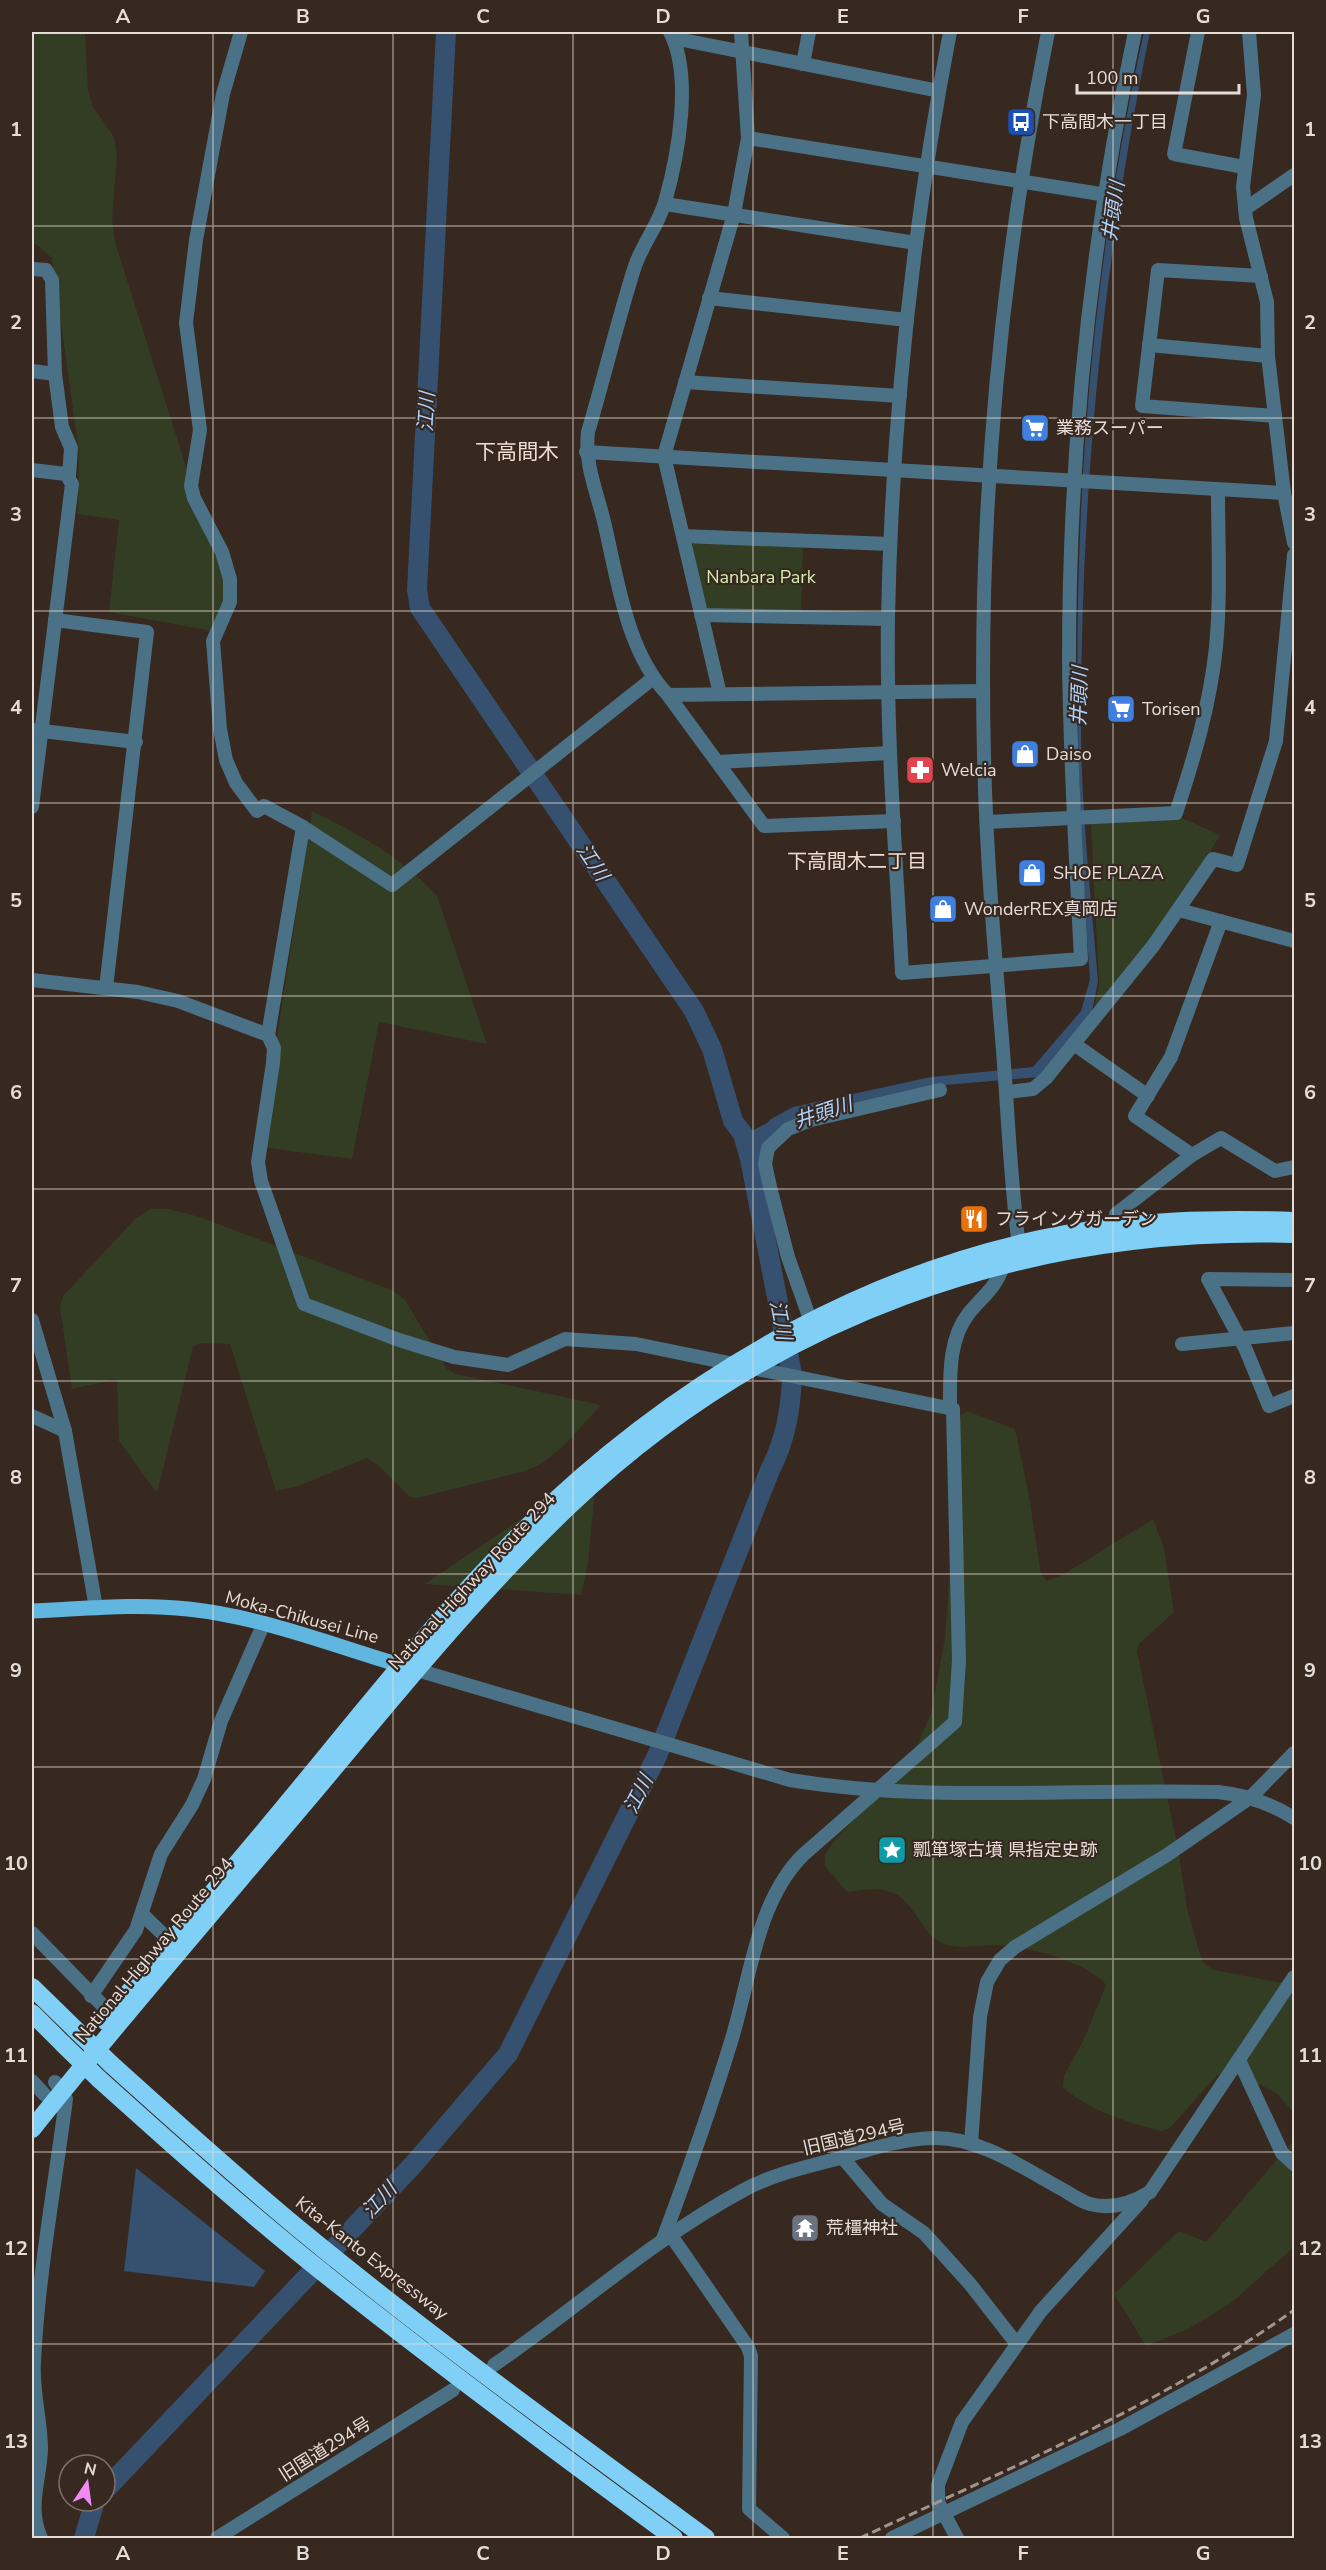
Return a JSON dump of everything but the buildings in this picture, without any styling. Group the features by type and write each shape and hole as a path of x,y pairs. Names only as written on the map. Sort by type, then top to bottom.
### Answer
{"highway":[{"name":"National Highway Route 294","path":"1015,1256 1118,1226 1204,1220 1294,1221"},
{"name":"National Highway Route 294","path":"32,2112 54,2090 409,1668 484,1572 561,1496 649,1422 731,1365 774,1348 808,1328 916,1276 1015,1256 1168,1236 1294,1234"},
{"name":"National Highway Route 294","path":"32,2129 54,2090 111,2014 409,1668 571,1504 656,1432 751,1369 774,1348"},
{"name":"Kita-Kanto Expressway","path":"32,1987 294,2236 339,2286 489,2402 674,2538"},
{"name":"Kita-Kanto Expressway","path":"32,2013 99,2079 294,2236 352,2271 504,2389 706,2538"}],"main road":[{"name":"Moka-Chikusei Line","path":"32,1611 165,1607 264,1623 409,1668"}],"street":[{"path":"241,32 224,94 196,240 186,323 200,430 191,486 194,498 222,552 230,579 230,602 213,641 220,729 226,760 236,783 257,811 264,806 303,826 392,885 652,679"},
{"path":"720,694 664,456 734,214 748,138 741,32"},
{"path":"802,64 809,32"},
{"path":"946,32 907,320 890,544 889,692 902,973 1081,959 1069,659 1074,482 1090,303 1124,83 1135,32"},
{"path":"783,2538 749,2509 751,2373 748,2347 667,2237 731,2043 772,1900 794,1864 955,1722 959,1660 950,1366 956,1340 968,1314 999,1281 1015,1256 987,822 983,691 988,477 1000,330 1020,181 1048,32"},
{"path":"1198,32 1174,154 1244,167"},
{"path":"1249,32 1254,95 1244,167 1245,209 1267,303 1268,356 1284,494 1294,543"},
{"path":"894,821 764,826 668,695 652,679 620,599 605,525 586,452 588,432 635,266 664,204 679,130 681,103 681,69 672,35 742,52 939,91"},
{"path":"748,138 1107,195"},
{"path":"1245,209 1294,175"},
{"path":"664,204 916,243"},
{"path":"32,269 46,270 52,280 55,374 62,427 71,448 69,476 72,484 56,620 36,730 32,807"},
{"path":"1261,276 1158,270 1142,406 1275,416"},
{"path":"709,298 907,320"},
{"path":"1149,345 1268,356"},
{"path":"32,371 55,374"},
{"path":"685,382 900,396"},
{"path":"586,452 1284,494"},
{"path":"32,470 69,476"},
{"path":"987,822 1074,816 1176,813 1202,734 1213,672 1216,645 1218,490"},
{"path":"683,536 890,544"},
{"path":"1006,1089 1033,1089 1046,1078 1179,910 1213,859 1237,865 1276,741 1289,688 1294,555"},
{"path":"701,615 888,619"},
{"path":"56,620 147,632 106,988"},
{"path":"668,695 983,691"},
{"path":"36,730 136,742"},
{"path":"718,762 891,753"},
{"path":"303,826 268,1035 274,1048 258,1162 261,1181 304,1304 399,1340 454,1357 508,1365 565,1339 636,1344 950,1408"},
{"path":"1179,910 1294,941"},
{"path":"1192,1155 1135,1116 1171,1057 1221,921"},
{"path":"32,980 106,988 178,1001 268,1035"},
{"path":"1074,1044 1148,1096"},
{"path":"808,1328 765,1164 768,1149 788,1129 811,1120 940,1090"},
{"path":"1118,1226 1116,1214 1192,1155 1221,1138 1275,1171 1294,1167"},
{"path":"1294,1280 1208,1279 1237,1337 1246,1350 1269,1406 1294,1395"},
{"path":"32,1320 65,1431 96,1608"},
{"path":"1182,1344 1294,1333"},
{"path":"32,1416 65,1431"},
{"path":"91,1996 136,1930 161,1854 192,1805 204,1779 221,1721 264,1623"},
{"path":"409,1668 790,1780 877,1790 1218,1792 1251,1797 1276,1807 1294,1818"},
{"path":"971,2144 980,2017 987,1982 1000,1960 1015,1947 1167,1855 1251,1797 1294,1754"},
{"path":"142,1914 171,1942"},
{"path":"32,1933 111,2014"},
{"path":"957,2538 938,2502 938,2485 962,2422 1016,2343 1065,2284 1150,2192 1294,1977"},
{"path":"1239,2060 1282,2153 1294,2164"},
{"path":"32,2081 54,2090 66,2099 33,2363 35,2411 40,2449 35,2484 36,2530"},
{"name":"旧国道294号","path":"494,2365 555,2323 667,2237 743,2190 785,2172 886,2145 934,2138 971,2144 1002,2156 1089,2204 1110,2206 1132,2203 1150,2192"},
{"path":"843,2157 882,2204 924,2233 970,2284 1016,2343"},
{"path":"892,2538 945,2515 1120,2429 1294,2334"},
{"name":"旧国道294号","path":"217,2538 453,2390"}],"green space":[{"path":"32,32 85,32 88,90 92,105 114,137 117,156 112,219 115,242 187,470 230,579 217,632 109,612 119,520 78,514 79,453 52,258 32,241"},
{"name":"Nanbara Park","path":"695,541 803,545 801,611 712,610 703,605 689,548"},
{"path":"312,811 363,838 394,858 437,896 487,1044 379,1022 352,1159 260,1147"},
{"path":"1178,816 1220,835 1154,949 1093,1013 1099,985 1091,821"},
{"path":"151,1209 168,1209 200,1217 394,1291 405,1300 447,1369 456,1374 601,1405 556,1452 525,1471 418,1498 410,1497 377,1464 367,1458 298,1486 276,1491 230,1344 200,1343 193,1347 157,1493 119,1441 117,1379 72,1389 60,1307 63,1296 136,1218"},
{"path":"966,1411 1015,1429 1029,1496 1041,1574 1047,1581 1064,1574 1153,1519 1164,1548 1174,1612 1139,1644 1137,1651 1178,1849 1187,1909 1202,1961 1213,1970 1294,1985 1294,2113 1276,2093 1233,2071 1217,2075 1170,2128 1161,2131 1097,2110 1063,2088 1064,2076 1085,2037 1106,1985 1098,1977 1087,1969 1072,1963 1023,1948 997,1945 965,1947 947,1945 930,1935 912,1909 897,1895 878,1889 847,1892 825,1866 825,1854 840,1834 900,1772 916,1748 931,1713 945,1638 950,1566 950,1465 961,1415"},
{"path":"597,1468 588,1563 581,1595 425,1584"},
{"path":"1294,2140 1294,2247 1231,2303 1188,2329 1146,2346 1114,2294 1179,2231 1206,2242"}],"water":[{"path":"1144,32 1150,32 1119,203 1098,376 1085,549 1081,756 1098,982 1092,1011 1039,1077 934,1086 784,1123 766,1140 758,1164 752,1140 771,1119 793,1107 931,1077 1033,1067 1081,1011 1090,979 1082,859 1078,740 1081,504 1090,386 1103,268 1121,150"},
{"path":"136,2168 265,2271 254,2287 124,2271"}],"waterway":[{"name":"江川","path":"117,2477 413,2165 508,2054 657,1756 780,1447 789,1411 792,1374 750,1159 743,1134 733,1121 712,1049 694,1011 420,608 417,590 446,32"},
{"name":"井頭川","path":"754,1149 758,1139 803,1116"},
{"name":"江川","path":"84,2538 91,2513"}],"railway":[{"path":"860,2538 1027,2461 1137,2406 1191,2376 1294,2310"}],"place":[{"name":"下高間木一丁目","path":"1021,122"},
{"name":"業務スーパー","path":"1035,428"},
{"name":"Torisen","path":"1121,709"},
{"name":"Daiso","path":"1025,754"},
{"name":"Welcia","path":"920,770"},
{"name":"SHOE PLAZA","path":"1032,873"},
{"name":"WonderREX真岡店","path":"943,909"},
{"name":"フライングガーデン","path":"974,1219"},
{"name":"瓢箪塚古墳 県指定史跡","path":"892,1850"},
{"name":"荒橿神社","path":"805,2228"}],"district":[{"name":"下高間木","path":"517,452"},
{"name":"下高間木二丁目","path":"857,861"}]}
